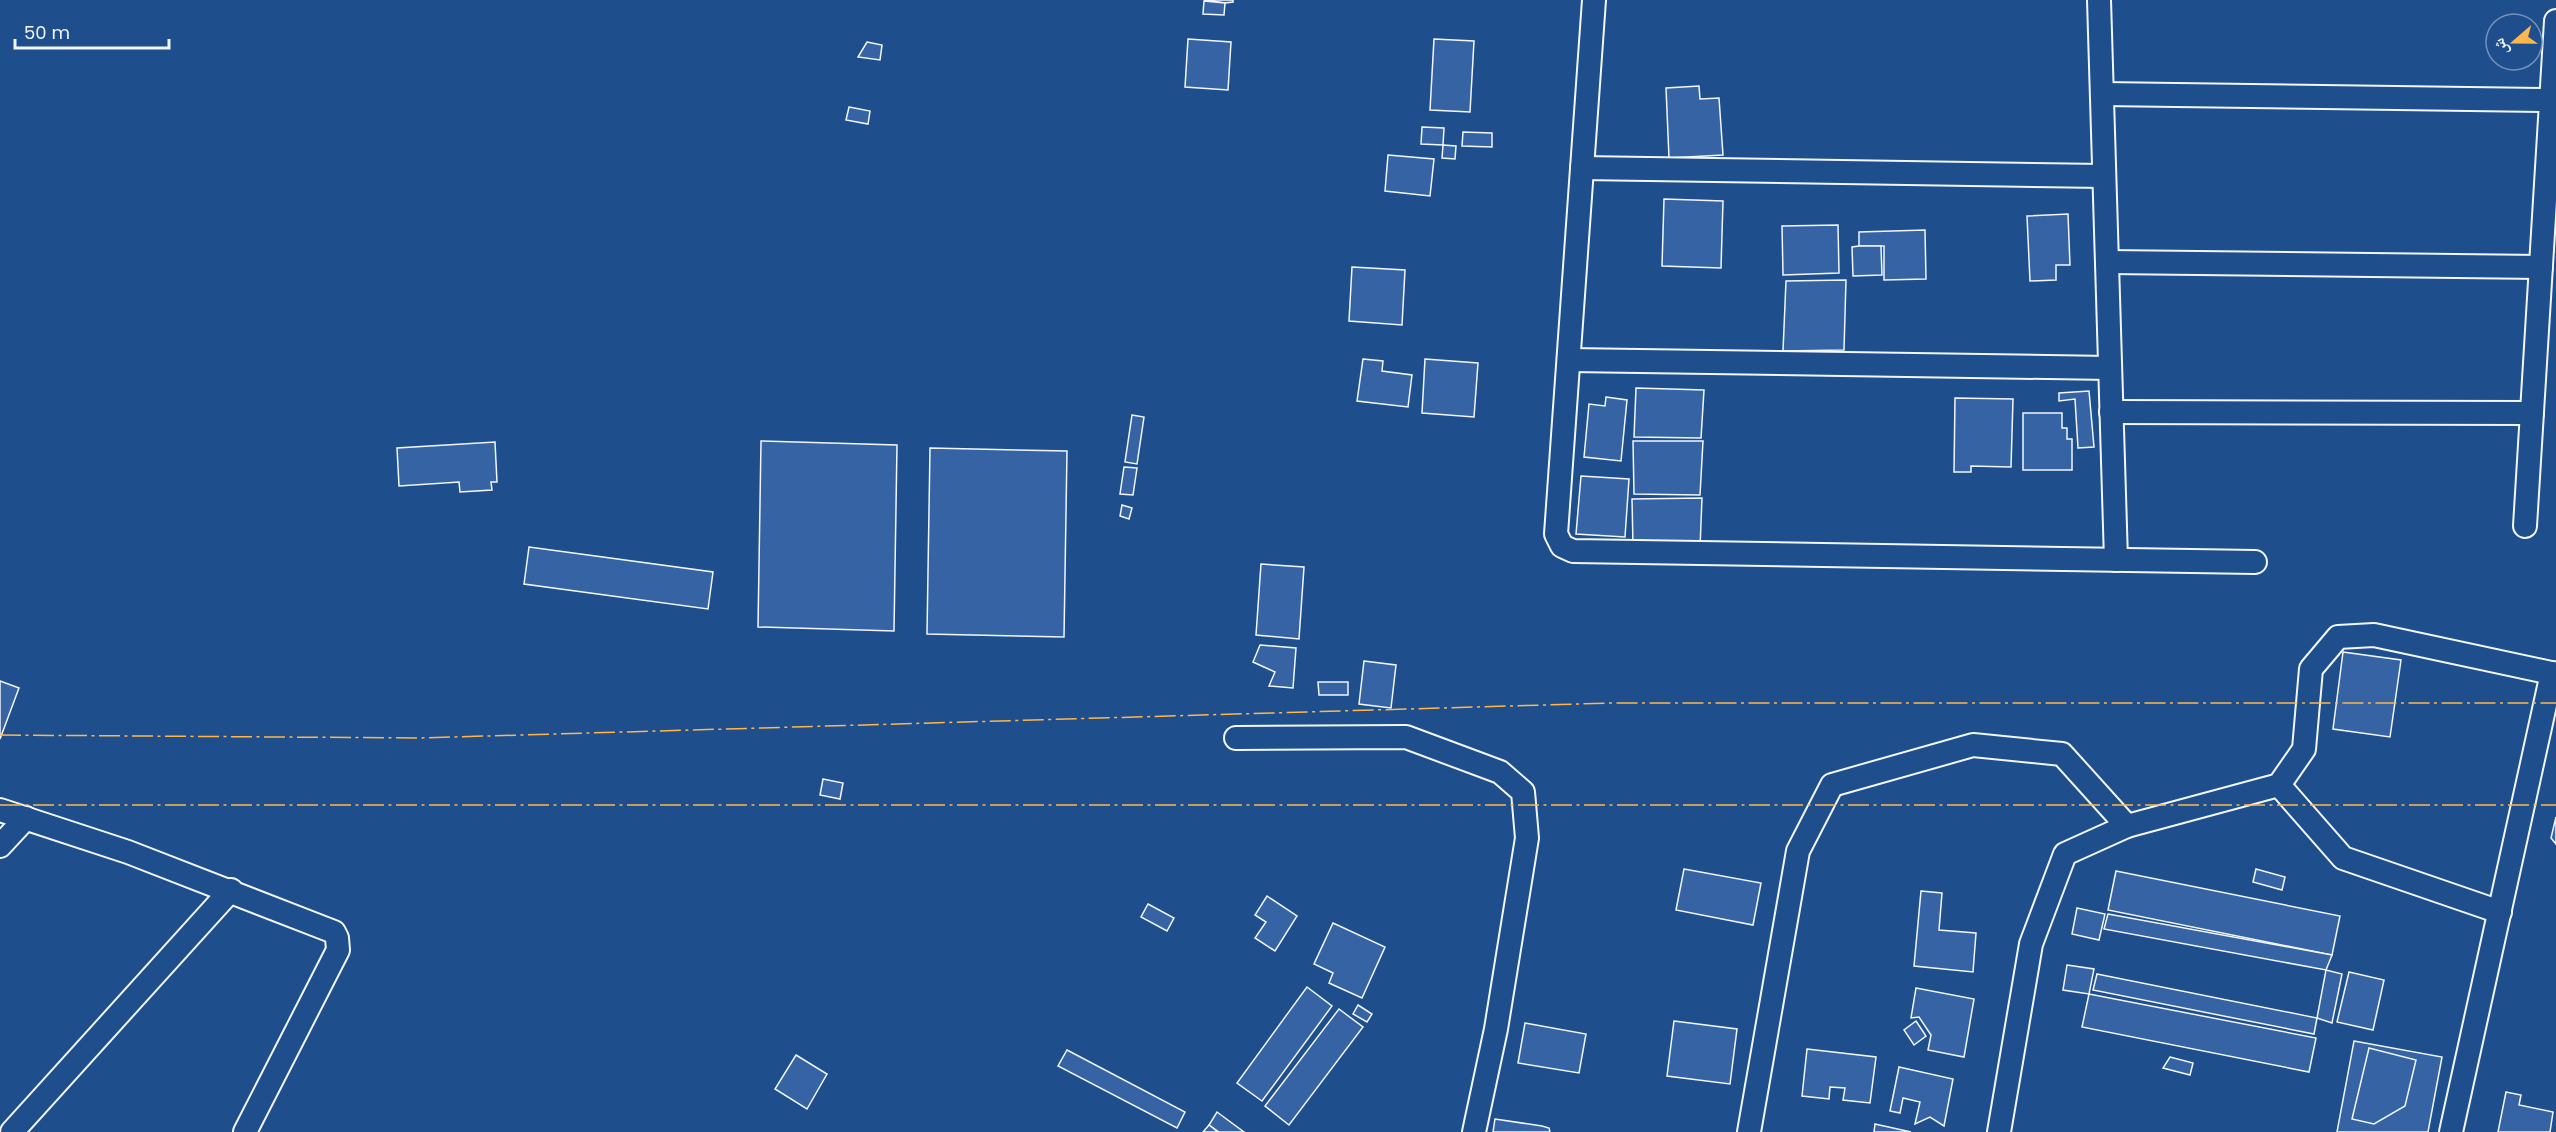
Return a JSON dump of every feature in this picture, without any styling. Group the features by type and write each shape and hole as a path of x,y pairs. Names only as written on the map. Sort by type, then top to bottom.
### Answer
{"street":[{"path":"1594,0 1556,534 1558,541 1567,549 2255,562"},
{"path":"2099,0 2116,560"},
{"path":"2525,526 2556,21"},
{"path":"2102,94 2551,100"},
{"path":"1582,168 2104,176"},
{"path":"2107,262 2541,267"},
{"path":"1569,360 2110,368"},
{"path":"2111,412 2532,413"},
{"path":"1999,1132 2031,944 2065,854 2127,826 2279,785 2304,749 2311,669 2338,637 2374,635 2554,673 2451,1132"},
{"path":"1236,738 1406,737 1500,772 1523,792 1527,838 1496,1029 1474,1132"},
{"path":"1749,1132 1798,851 1832,785 1973,745 2062,754 2127,826"},
{"path":"2279,785 2343,858 2499,912"},
{"path":"0,810 231,890 334,932 339,944 245,1132"},
{"path":"0,846 26,818"},
{"path":"12,1132 231,890"}],"building":[{"path":"1204,0 1233,0 1233,2 1225,3"},
{"path":"1204,1 1225,3 1224,15 1203,14"},
{"path":"1188,39 1231,42 1228,90 1185,87"},
{"path":"1434,39 1474,41 1470,112 1430,110"},
{"path":"867,42 882,45 880,60 858,57"},
{"path":"1699,86 1700,99 1719,98 1723,155 1669,158 1666,88"},
{"path":"849,107 870,111 868,124 846,120"},
{"path":"1422,127 1444,128 1443,145 1421,144"},
{"path":"1463,132 1492,133 1492,147 1462,146"},
{"path":"1443,145 1456,146 1455,159 1442,158"},
{"path":"1388,155 1434,159 1430,196 1385,191"},
{"path":"1664,199 1723,201 1721,268 1662,266"},
{"path":"2068,214 2070,265 2056,265 2056,280 2030,281 2027,216"},
{"path":"1838,225 1839,273 1783,275 1782,226"},
{"path":"1925,230 1926,279 1884,280 1884,246 1859,246 1859,232"},
{"path":"1881,246 1882,275 1853,276 1852,247"},
{"path":"1352,267 1405,270 1402,325 1349,321"},
{"path":"1846,280 1844,350 1783,351 1786,281"},
{"path":"1363,359 1383,361 1382,371 1412,375 1408,407 1357,401"},
{"path":"1425,359 1478,363 1474,417 1422,413"},
{"path":"1636,388 1704,390 1701,438 1634,437"},
{"path":"2089,391 2094,447 2078,448 2075,399 2059,401 2059,393"},
{"path":"1606,397 1627,400 1621,461 1584,457 1589,404 1605,406"},
{"path":"1955,398 2013,399 2011,467 1971,466 1971,472 1954,472"},
{"path":"2023,413 2062,413 2062,428 2067,428 2067,439 2072,439 2072,470 2023,470"},
{"path":"1132,415 1144,417 1137,464 1125,462"},
{"path":"761,441 897,445 894,631 758,627"},
{"path":"1633,441 1703,441 1700,495 1634,494"},
{"path":"495,442 497,482 491,482 492,490 460,492 459,482 399,486 397,448"},
{"path":"930,448 1067,451 1064,637 927,634"},
{"path":"1124,467 1137,468 1133,495 1120,494"},
{"path":"1581,476 1629,479 1625,537 1576,534"},
{"path":"1702,498 1700,548 1633,546 1632,499"},
{"path":"1122,505 1132,508 1129,519 1120,516"},
{"path":"529,547 713,572 708,609 524,584"},
{"path":"1261,564 1304,567 1299,639 1256,635"},
{"path":"1260,645 1296,648 1293,688 1269,686 1275,672 1253,662"},
{"path":"2343,652 2401,660 2390,737 2333,729"},
{"path":"1364,661 1396,665 1391,708 1359,704"},
{"path":"0,681 19,688 0,739"},
{"path":"1318,682 1348,682 1348,695 1319,695"},
{"path":"823,779 843,783 840,799 820,795"},
{"path":"2556,817 2556,844 2551,838"},
{"path":"1684,869 1761,883 1753,925 1676,910"},
{"path":"2256,869 2285,877 2282,890 2253,882"},
{"path":"2116,871 2340,916 2332,955 2108,910"},
{"path":"1921,891 1942,893 1939,930 1976,933 1973,972 1914,966"},
{"path":"1267,896 1297,916 1275,951 1255,938 1266,922 1255,915"},
{"path":"1148,904 1174,918 1167,931 1141,917"},
{"path":"2077,908 2105,914 2099,940 2072,934"},
{"path":"2108,914 2332,955 2326,970 2104,929"},
{"path":"1333,923 1385,947 1362,998 1329,983 1333,973 1314,964"},
{"path":"2067,965 2094,969 2089,994 2063,990"},
{"path":"2326,970 2342,974 2332,1023 2317,1018"},
{"path":"2349,972 2384,980 2373,1030 2337,1022"},
{"path":"2097,974 2317,1018 2314,1034 2093,990"},
{"path":"1307,987 1332,1006 1262,1101 1237,1083"},
{"path":"1916,988 1974,999 1964,1057 1928,1050 1931,1035 1919,1017 1911,1018"},
{"path":"2089,994 2316,1038 2309,1072 2082,1027"},
{"path":"1358,1005 1372,1014 1367,1022 1353,1014"},
{"path":"1339,1009 1363,1027 1289,1125 1265,1106"},
{"path":"1674,1021 1737,1029 1730,1084 1667,1076"},
{"path":"1916,1021 1926,1036 1914,1045 1904,1030"},
{"path":"1525,1023 1586,1034 1579,1073 1518,1063"},
{"path":"2354,1041 2442,1057 2428,1132 2337,1132"},
{"path":"2369,1048 2416,1060 2405,1106 2374,1124 2352,1119"},
{"path":"1807,1049 1876,1057 1870,1103 1843,1100 1845,1088 1830,1087 1829,1099 1802,1096"},
{"path":"1067,1050 1185,1112 1177,1128 1058,1066"},
{"path":"796,1055 827,1074 807,1109 775,1089"},
{"path":"2170,1057 2193,1063 2190,1075 2163,1068"},
{"path":"1899,1067 1953,1079 1944,1126 1930,1117 1915,1124 1920,1102 1903,1098 1900,1113 1890,1111"},
{"path":"2506,1092 2521,1095 2519,1105 2553,1112 2550,1132 2498,1132"},
{"path":"1217,1112 1244,1132 1219,1132 1209,1125"},
{"path":"1495,1119 1542,1126 1549,1128 1550,1132 1493,1132"},
{"path":"1875,1124 1911,1132 1874,1132"},
{"path":"1209,1125 1218,1132 1203,1132"}],"power":[{"path":"0,735 419,738 1612,703 2556,703"},
{"path":"0,805 2556,805"}]}
